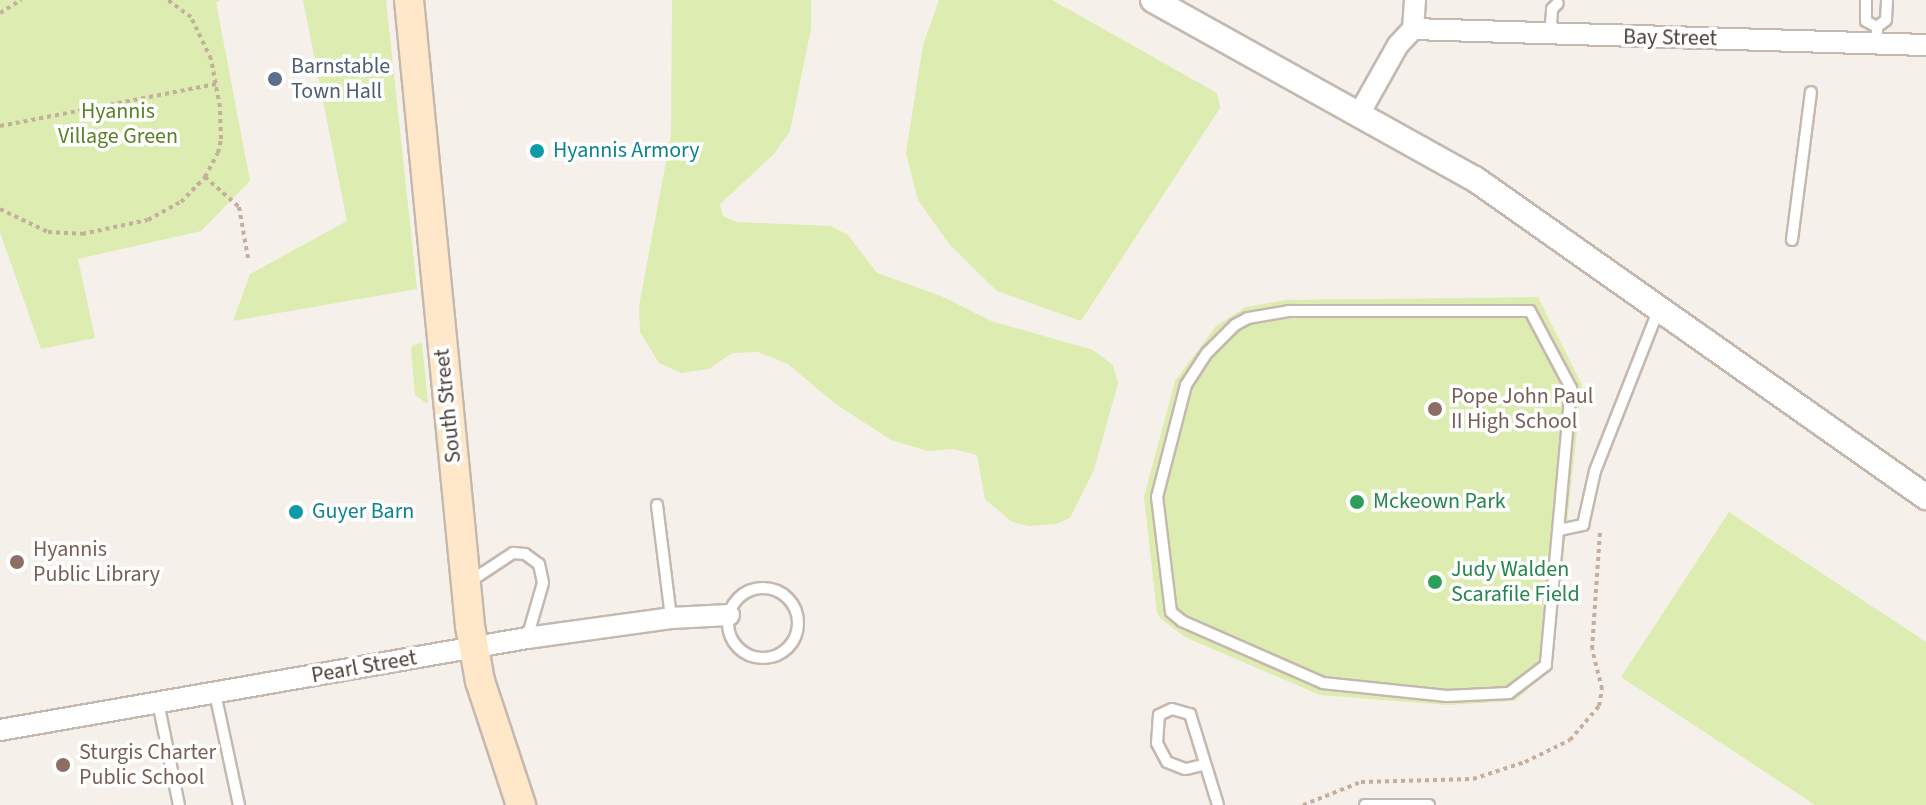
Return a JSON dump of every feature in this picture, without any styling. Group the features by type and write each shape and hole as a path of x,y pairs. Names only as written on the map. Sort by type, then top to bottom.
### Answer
{"main road":[{"name":"South Street","path":"409,0 474,648 480,681 521,805"}],"street":[{"path":"1153,0 1475,179 1658,311 1926,497"},
{"path":"1358,116 1398,45 1413,29 1415,0"},
{"name":"Bay Street","path":"1413,29 1549,36 1877,35 1926,45"},
{"name":"Pearl Street","path":"0,730 527,638 671,618 729,615"}],"lane":[{"path":"1866,0 1866,21 1877,35 1886,20 1887,0"},
{"path":"1549,36 1552,9 1558,3"},
{"path":"1792,240 1811,92"},
{"path":"1289,311 1530,311 1571,388 1559,530 1546,665 1509,693 1447,696 1323,683 1182,621 1168,606 1157,497 1186,385 1194,370 1225,333 1248,318 1289,311"},
{"path":"1559,530 1583,525 1595,471 1658,311"},
{"path":"657,505 671,618"},
{"path":"466,583 513,553 525,554 539,564 543,583 527,638"},
{"path":"753,589 776,590 793,606 797,629 786,649 766,658 755,657 745,653 731,636 729,615 742,595 753,589"},
{"path":"215,693 239,805"},
{"path":"158,702 179,805"},
{"path":"1203,765 1185,769 1167,762 1157,743 1159,715 1172,709 1190,714 1203,765 1218,805"},
{"path":"1365,805 1429,805"}],"path":[{"path":"0,13 21,0"},
{"path":"0,209 48,232 82,234 148,220 181,202 205,177 218,153 221,139 216,84 200,31 191,17 168,0"},
{"path":"0,126 216,84"},
{"path":"205,177 239,207 248,258"},
{"path":"1303,805 1361,782 1473,779 1525,762 1570,740 1599,706 1602,689 1592,649 1601,553"}],"green space":[{"name":"Hyannis Village Green","path":"0,0 221,0 216,2 250,181 201,231 78,259 95,338 41,349 0,232"},
{"path":"303,0 386,0 417,289 233,321 250,274 347,221"},
{"path":"672,0 811,0 811,29 790,131 774,154 720,204 723,216 737,222 831,226 848,235 877,273 941,296 991,321 1093,350 1113,365 1118,383 1094,470 1070,518 1056,524 1029,526 1012,522 985,499 977,455 953,449 928,451 891,440 834,403 788,364 758,352 732,353 709,369 681,373 659,363 640,332 639,306 671,135"},
{"path":"939,0 1052,0 1217,93 1220,108 1081,321 997,291 950,245 918,200 906,153 923,45"},
{"name":"Mckeown Park","path":"1538,297 1582,385 1551,670 1514,701 1447,705 1320,695 1185,637 1161,619 1157,613 1144,497 1175,381 1216,326 1246,307 1286,300"},
{"path":"422,343 426,403 415,395 411,349 413,345"},
{"path":"1729,512 1926,642 1926,805 1815,805 1621,677"}],"place":[{"name":"Barnstable Town Hall","path":"275,79"},
{"name":"Hyannis Armory","path":"537,151"},
{"name":"Pope John Paul II High School","path":"1435,409"},
{"name":"Mckeown Park","path":"1357,502"},
{"name":"Guyer Barn","path":"296,512"},
{"name":"Hyannis Public Library","path":"17,562"},
{"name":"Judy Walden Scarafile Field","path":"1435,582"},
{"name":"Sturgis Charter Public School","path":"63,765"}]}
